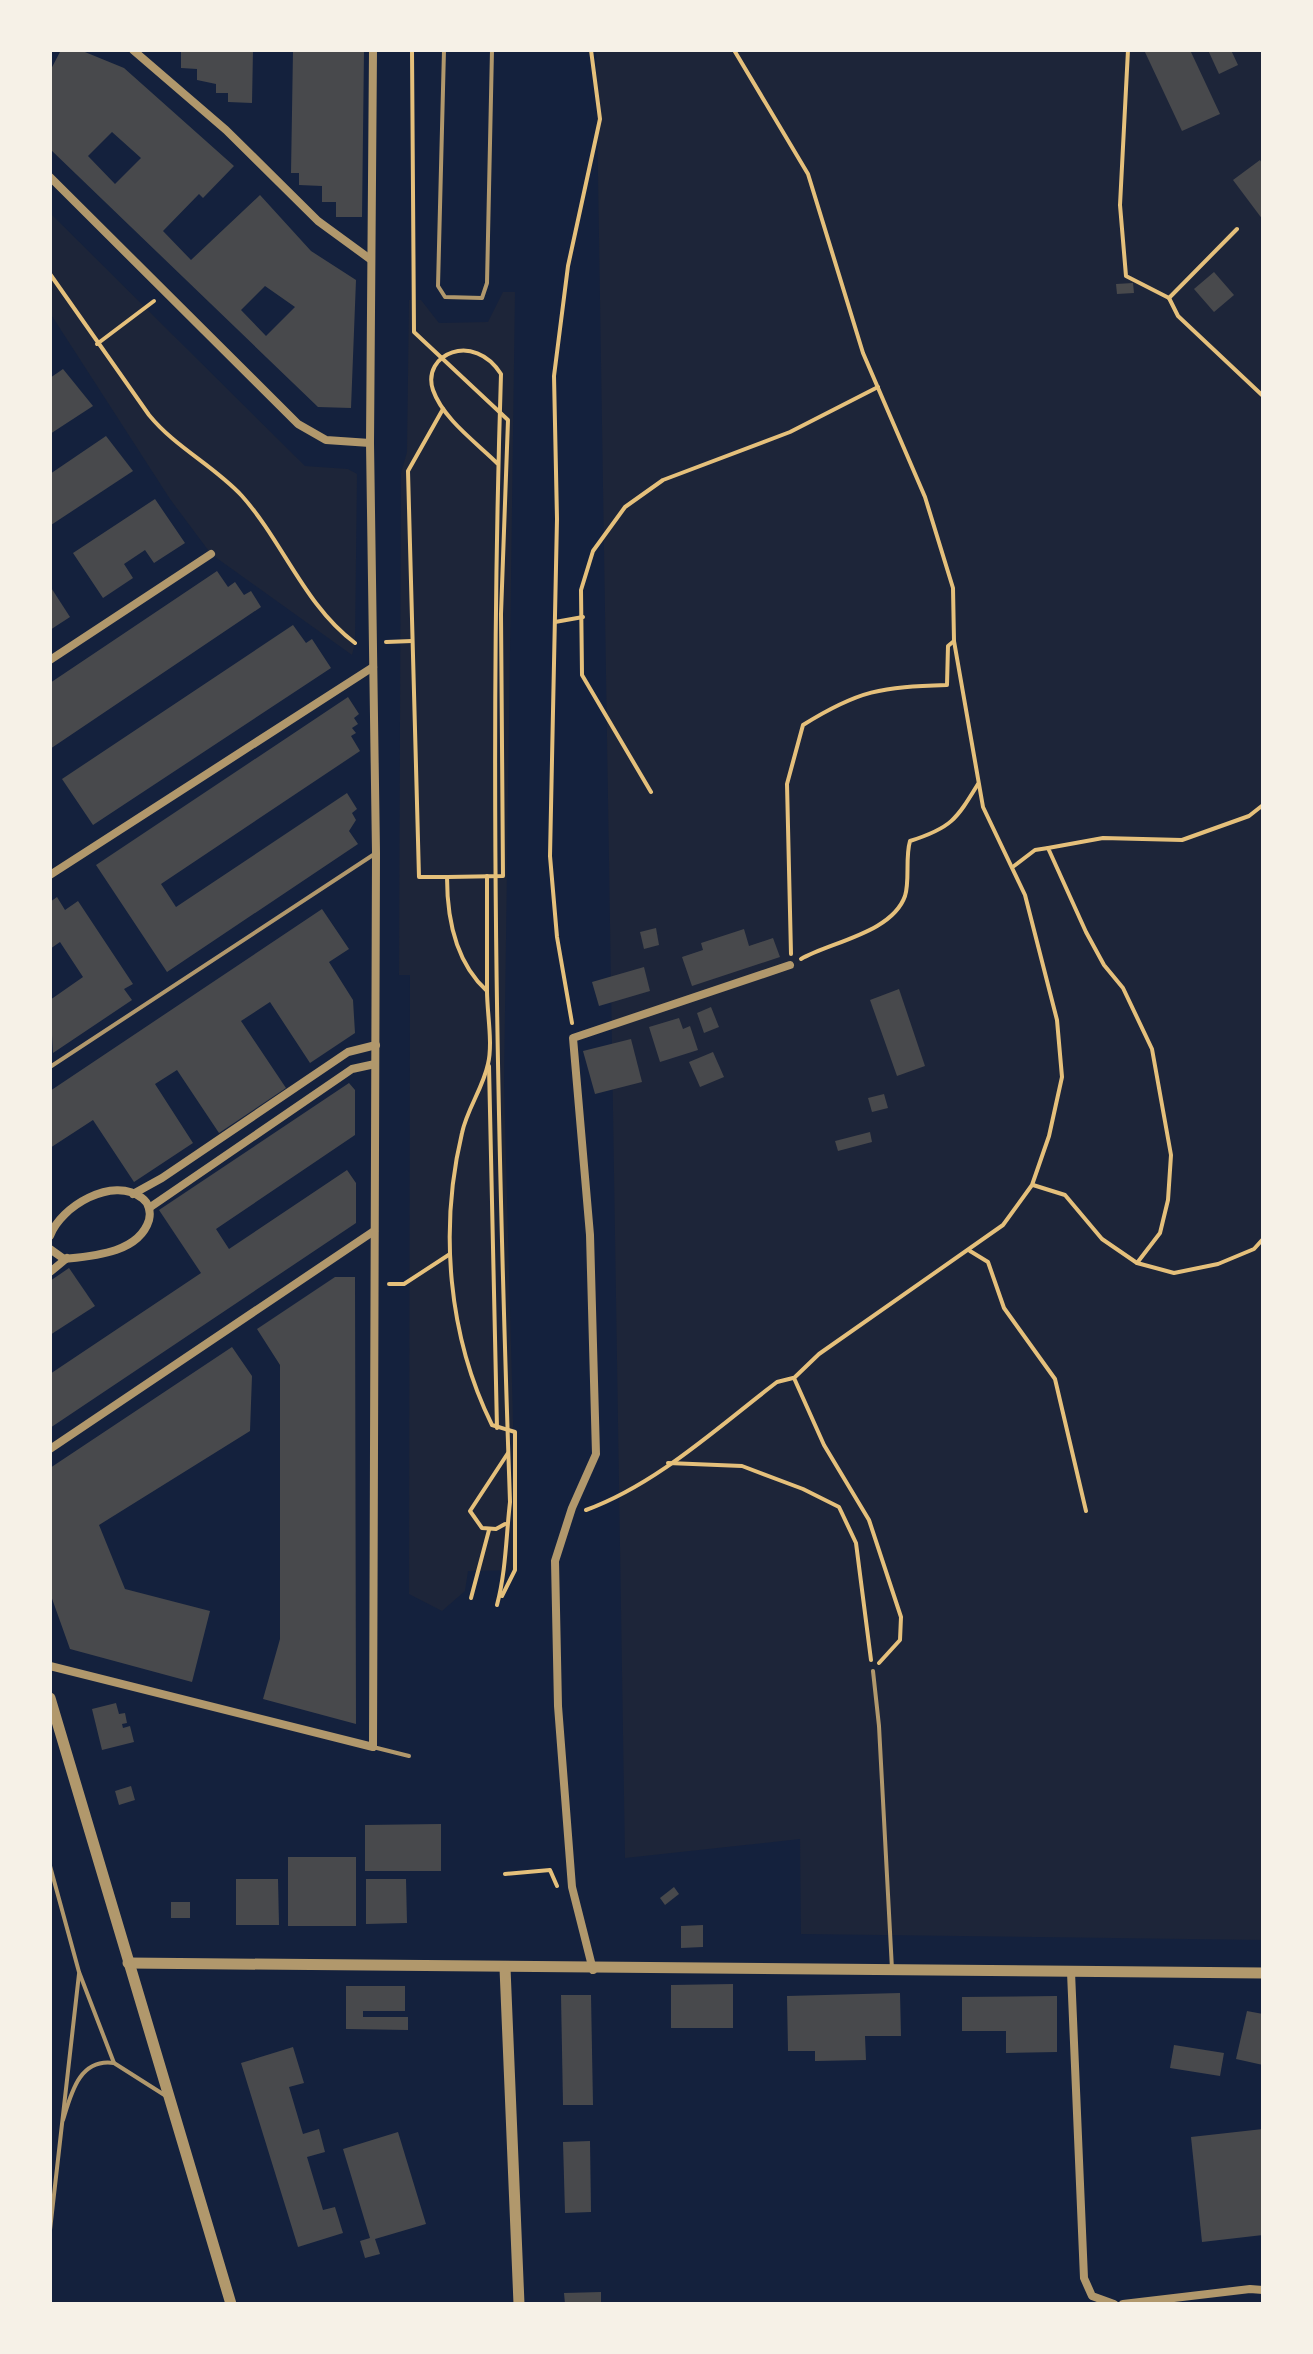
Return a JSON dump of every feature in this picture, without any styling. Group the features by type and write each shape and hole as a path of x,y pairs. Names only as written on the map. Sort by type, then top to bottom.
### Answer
{"street":[{"path":"133,50 226,130 318,221 370,259"},
{"path":"50,1666 373,1747 376,853 370,259 373,50"},
{"path":"50,177 303,428 334,442 370,443"},
{"path":"50,660 211,554"},
{"path":"50,875 373,667"},
{"path":"593,1970 572,1887 558,1706 555,1561 569,1516 596,1454 590,1235 573,1038 790,965"},
{"path":"133,1194 162,1178 348,1052 376,1045"},
{"path":"149,1208 352,1069 375,1064"},
{"path":"50,1236 58,1219 74,1205 110,1192 133,1194 144,1199 149,1208 145,1228 130,1244 67,1258 57,1256 50,1249"},
{"path":"50,1449 374,1231"},
{"path":"50,1272 67,1258"},
{"path":"50,1698 231,2304"},
{"path":"128,1963 593,1970 1263,1973"},
{"path":"505,1968 519,2304"},
{"path":"1071,1972 1084,2278 1092,2296 1114,2304"},
{"path":"1123,2304 1263,2290"}],"lane":[{"path":"444,50 438,286 445,297 467,299 482,298 487,283 492,50"},
{"path":"50,1067 376,853"},
{"path":"873,1671 881,1756 892,1972"},
{"path":"373,1747 409,1756"},
{"path":"50,1866 79,1972 114,2063 168,2098"},
{"path":"50,2230 79,1972"},
{"path":"61,2130 76,2080 97,2064 114,2063"}],"path":[{"path":"412,50 414,332 508,420 501,614 503,876 419,877 408,471 443,409"},
{"path":"573,1038 571,1006 557,937 550,856 555,622 554,376 568,266 600,119 591,50"},
{"path":"569,1516 607,1502 668,1463 777,1382 794,1378 819,1354 1003,1225 1032,1185 1049,1136 1062,1077 1057,1020 1025,895 1014,866 998,845 978,784 954,641 953,588 925,497 863,353 808,174 734,50"},
{"path":"1128,50 1120,205 1126,276 1169,298 1178,316 1263,396"},
{"path":"1169,298 1237,229"},
{"path":"50,274 97,344 167,437 213,466 268,526 327,618 355,643"},
{"path":"97,344 165,292"},
{"path":"489,1064 462,1131 455,1165 450,1254 457,1315 472,1384 492,1425 497,1428 508,1430 515,1432 515,1570 497,1605 506,1571 505,1524 510,1502 508,1452 508,1430 495,876 501,374 485,354 459,350 442,359 433,371 432,387 443,409 498,464"},
{"path":"651,792 582,675 581,590 593,551 625,507 663,480 790,432 878,387"},
{"path":"555,622 583,617"},
{"path":"386,642 412,641"},
{"path":"954,641 948,646 947,685 876,690 845,699 803,725 787,784 792,964 817,950 859,937 892,914 905,896 905,858 910,841 942,831 956,820 978,784"},
{"path":"1014,866 1035,850 1103,838 1182,840 1249,816 1263,805"},
{"path":"1048,848 1086,932 1104,965 1123,988 1152,1049 1171,1155 1168,1200 1160,1233 1137,1263"},
{"path":"487,876 497,1428"},
{"path":"447,877 453,933 472,976 487,991"},
{"path":"1032,1185 1065,1195 1102,1239 1137,1263 1174,1273 1230,1259 1254,1249 1263,1239"},
{"path":"969,1251 988,1262 1004,1308 1055,1379 1086,1511"},
{"path":"389,1284 404,1284 450,1254"},
{"path":"794,1378 824,1445 869,1520 901,1617 900,1640 873,1671"},
{"path":"489,1530 473,1520 470,1511 508,1452"},
{"path":"668,1463 742,1466 803,1489 839,1507 856,1543 873,1671"},
{"path":"489,1530 505,1524"},
{"path":"471,1598 489,1530"},
{"path":"505,1874 550,1870 561,1896"}],"shaded area":[{"path":"596,50 1263,50 1263,1940 801,1934 800,1839 625,1858"},
{"path":"50,213 305,466 348,469 357,474 355,643 352,655 211,554 170,499 50,313"},
{"path":"503,292 515,292 504,1084 517,1570 468,1571 465,1591 442,1611 409,1594 410,975 399,975 401,473 407,452 409,300 421,300 439,323 488,322"}],"building":[{"path":"61,50 80,50 124,68 234,166 203,198 199,194 163,231 191,260 260,195 311,251 356,280 351,408 318,407 50,149 50,71","holes":["112,132 141,158 115,184 88,156","265,286 295,307 266,336 241,310"]},
{"path":"181,50 253,50 252,103 228,102 228,93 216,93 216,84 197,80 197,69 181,68"},
{"path":"293,50 364,50 362,217 336,217 336,202 322,202 322,186 299,185 299,173 291,173"},
{"path":"1144,50 1190,50 1220,114 1182,131"},
{"path":"1208,50 1231,50 1238,65 1219,74"},
{"path":"1260,160 1263,165 1263,220 1233,180"},
{"path":"1214,272 1234,295 1214,312 1194,289"},
{"path":"1133,283 1134,293 1117,294 1116,284"},
{"path":"63,369 93,406 50,434 50,378"},
{"path":"106,436 133,471 51,525 50,474"},
{"path":"155,499 185,543 154,563 145,550 124,564 133,578 103,598 73,553"},
{"path":"217,571 228,587 235,582 244,595 251,591 261,607 50,749 50,683"},
{"path":"50,586 70,617 50,630"},
{"path":"293,625 306,643 312,639 331,668 93,825 62,779"},
{"path":"348,697 359,714 354,718 358,724 352,728 356,733 351,736 360,751 161,884 176,907 347,793 357,809 352,813 356,820 349,831 358,844 167,972 96,865"},
{"path":"57,897 65,910 78,901 133,984 124,989 132,1000 53,1053 50,1000 83,977 60,942 50,949 50,902"},
{"path":"322,909 349,949 329,962 353,1000 355,1033 310,1063 270,1002 241,1021 286,1088 219,1133 177,1070 155,1084 193,1143 134,1182 93,1120 50,1148 50,1091"},
{"path":"656,928 659,945 644,949 640,932"},
{"path":"744,929 749,946 773,938 780,957 692,986 682,957 703,950 701,943"},
{"path":"644,967 650,991 599,1006 592,982"},
{"path":"899,989 925,1066 897,1076 870,1000"},
{"path":"711,1007 719,1027 704,1033 697,1013"},
{"path":"679,1018 683,1029 690,1026 698,1050 660,1062 649,1027"},
{"path":"631,1039 642,1082 595,1094 583,1051"},
{"path":"713,1052 724,1077 700,1087 689,1062"},
{"path":"349,1083 355,1090 355,1135 216,1229 229,1249 347,1170 356,1183 356,1223 50,1428 50,1374 201,1273 159,1210"},
{"path":"884,1094 888,1108 872,1112 868,1098"},
{"path":"870,1132 872,1142 838,1151 835,1141"},
{"path":"69,1268 95,1306 50,1335 50,1281"},
{"path":"335,1277 355,1277 356,1724 263,1699 280,1639 280,1365 257,1329"},
{"path":"232,1347 252,1376 250,1431 99,1525 125,1589 210,1611 192,1682 70,1649 50,1593 50,1468"},
{"path":"116,1703 119,1714 125,1713 127,1723 122,1724 123,1728 130,1726 134,1742 102,1750 92,1709"},
{"path":"131,1786 135,1800 119,1805 115,1791"},
{"path":"441,1824 441,1871 365,1871 365,1825"},
{"path":"288,1857 356,1857 356,1926 288,1926"},
{"path":"236,1879 278,1879 279,1925 236,1925"},
{"path":"366,1879 406,1879 407,1923 366,1924"},
{"path":"674,1887 679,1894 665,1905 660,1898"},
{"path":"171,1902 190,1902 190,1918 171,1918"},
{"path":"703,1925 703,1947 681,1948 681,1926"},
{"path":"733,1984 733,2028 671,2028 671,1985"},
{"path":"346,1986 405,1986 405,2011 363,2011 363,2017 408,2017 408,2030 346,2029"},
{"path":"900,1993 901,2036 865,2036 866,2060 815,2061 815,2051 788,2051 787,1996"},
{"path":"561,1995 591,1995 593,2105 563,2105"},
{"path":"1057,1996 1057,2052 1006,2053 1006,2031 962,2031 962,1997"},
{"path":"1247,2011 1263,2014 1263,2065 1236,2059"},
{"path":"1174,2045 1224,2053 1220,2076 1170,2068"},
{"path":"293,2047 304,2083 289,2087 303,2134 319,2129 325,2152 307,2157 323,2210 335,2207 343,2233 298,2247 241,2063"},
{"path":"1263,2129 1263,2235 1202,2242 1191,2137"},
{"path":"398,2132 426,2224 375,2239 380,2254 365,2258 360,2241 370,2238 343,2149"},
{"path":"590,2141 591,2212 565,2213 563,2142"},
{"path":"601,2292 601,2304 565,2304 564,2293"}]}
